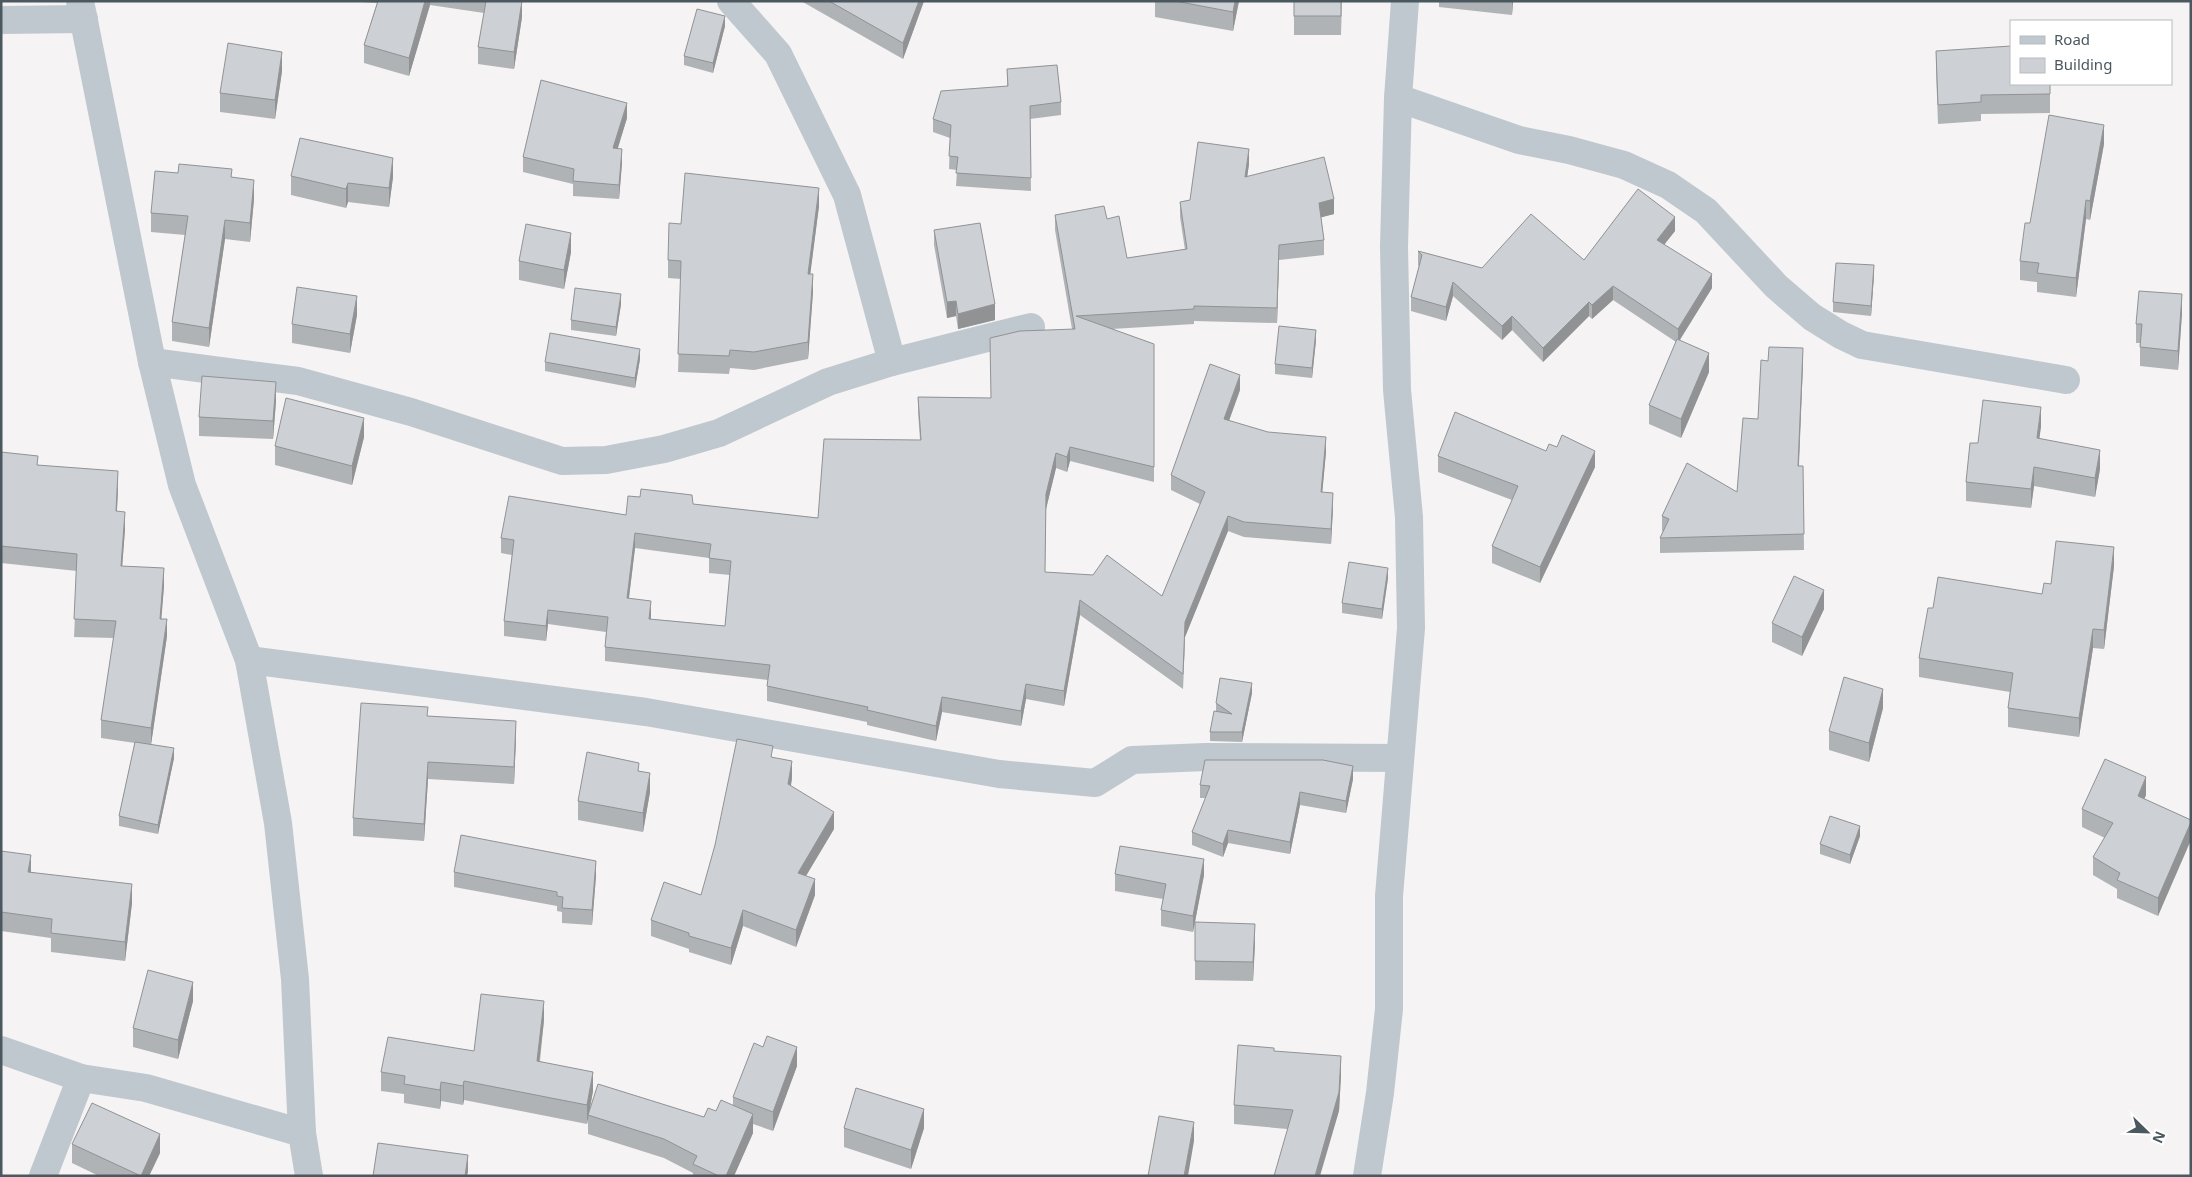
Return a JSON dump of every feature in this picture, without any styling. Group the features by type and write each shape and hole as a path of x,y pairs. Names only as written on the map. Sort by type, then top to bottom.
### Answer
{"street":[{"path":"731,1 778,54 846,195 892,362"},
{"path":"1367,1176 1380,1093 1389,1009 1389,896 1411,628 1409,517 1397,371 1394,247 1398,98 1405,1"},
{"path":"1,20 82,10 152,362 182,485 249,660 279,832 295,979 302,1133 309,1176"},
{"path":"1398,98 1519,140 1569,150 1624,166 1668,185 1706,211 1776,286 1812,318 1841,335 1862,344 2066,380"},
{"path":"152,362 298,381 411,412 562,461 606,460 664,449 719,433 828,382 892,362 1032,328"},
{"path":"249,660 646,712 999,774 1095,783 1132,760 1206,757 1400,758"},
{"path":"1,1050 81,1078 146,1088 302,1133"},
{"path":"42,1176 81,1078"}],"building":[{"path":"378,1 425,1 409,58 364,45"},
{"path":"486,1 522,1 514,52 478,47"},
{"path":"829,1 919,1 903,43"},
{"path":"1175,1 1235,1 1233,12"},
{"path":"1294,1 1341,1 1341,16 1294,16"},
{"path":"697,9 725,16 713,63 684,56"},
{"path":"228,43 282,52 275,100 220,93"},
{"path":"2010,46 2010,85 2050,85 2050,94 1981,95 1981,102 1938,105 1936,51"},
{"path":"1057,65 1061,102 1030,106 1031,178 956,173 958,157 949,156 951,125 933,119 941,91 1008,86 1007,69"},
{"path":"541,80 627,103 613,148 622,149 619,185 573,181 574,169 523,157"},
{"path":"2049,115 2104,125 2090,201 2086,200 2076,278 2037,273 2039,263 2020,261 2025,223 2030,223"},
{"path":"300,138 393,158 389,188 348,183 346,189 291,176"},
{"path":"1198,142 1249,149 1245,177 1324,157 1334,199 1319,203 1324,240 1279,245 1277,308 1194,306 1194,309 1076,316 1154,344 1154,467 1070,447 1067,457 1056,453 1046,494 1045,572 1093,575 1107,555 1162,596 1205,492 1171,475 1210,364 1240,375 1224,419 1268,432 1326,437 1321,492 1333,493 1331,529 1244,522 1228,516 1185,622 1183,674 1080,600 1064,691 1026,684 1021,711 942,697 936,726 867,710 868,707 767,686 770,665 605,647 608,617 548,610 546,626 504,621 514,540 501,538 509,496 626,515 628,496 640,497 641,489 692,495 693,504 818,518 824,439 921,440 918,397 991,398 990,338 1020,331 1075,329 1055,215 1104,206 1107,219 1119,216 1127,258 1187,249 1180,202 1190,200","holes":["635,533 711,544 709,558 731,561 725,626 649,619 651,601 627,598"]},
{"path":"179,164 232,169 231,177 254,180 250,223 225,220 209,328 172,322 188,216 151,213 155,171 178,173"},
{"path":"685,173 819,188 808,274 813,274 808,342 754,352 730,350 729,356 678,354 681,261 668,260 669,223 681,224"},
{"path":"1638,189 1675,217 1657,240 1712,274 1678,329 1613,286 1592,305 1589,302 1543,348 1512,316 1502,326 1453,282 1446,307 1411,297 1422,255 1418,251 1482,268 1531,214 1584,260"},
{"path":"980,223 995,304 958,314 956,301 947,302 934,230"},
{"path":"526,224 571,233 564,270 519,261"},
{"path":"1836,263 1874,265 1871,306 1833,302"},
{"path":"297,287 357,296 350,334 292,324"},
{"path":"575,288 621,294 616,327 571,320"},
{"path":"2139,291 2182,294 2178,351 2140,347 2142,324 2136,324"},
{"path":"1279,326 1316,330 1312,368 1275,364"},
{"path":"550,333 640,349 635,378 545,362"},
{"path":"1677,339 1709,353 1681,419 1649,405"},
{"path":"1769,347 1803,348 1798,466 1803,466 1804,534 1660,538 1669,519 1662,516 1687,463 1737,492 1743,418 1758,419 1761,360 1768,361"},
{"path":"202,376 276,382 273,421 199,417"},
{"path":"286,398 364,418 352,466 275,446"},
{"path":"1983,400 2041,407 2037,438 2100,450 2095,478 2034,467 2031,489 1966,482 1970,443 1978,443"},
{"path":"1455,412 1546,451 1549,444 1557,447 1562,435 1595,451 1540,567 1492,546 1518,486 1438,456"},
{"path":"1,452 38,456 37,465 118,471 116,511 125,512 121,566 164,568 160,619 167,619 151,728 101,720 116,621 74,619 77,554 1,546"},
{"path":"2056,541 2114,547 2104,630 2093,629 2079,718 2008,708 2013,673 1919,658 1928,608 1933,608 1938,577 2042,594 2044,583 2051,584"},
{"path":"1349,562 1388,568 1382,609 1342,603"},
{"path":"1794,576 1824,590 1802,637 1772,623"},
{"path":"1844,677 1883,689 1869,743 1829,731"},
{"path":"1220,678 1252,683 1242,732 1210,732 1214,711 1232,714 1216,703"},
{"path":"361,703 428,707 427,716 516,721 514,767 428,762 424,824 353,818"},
{"path":"737,739 773,746 771,757 792,761 788,784 834,812 798,873 815,879 796,930 743,910 731,948 689,936 689,933 651,920 664,882 701,895 715,845"},
{"path":"135,742 174,748 158,825 119,816"},
{"path":"587,752 639,763 638,771 650,773 643,813 578,801"},
{"path":"2105,759 2146,777 2138,796 2191,820 2158,898 2117,880 2120,873 2093,857 2113,823 2082,809"},
{"path":"1205,760 1323,760 1353,766 1346,801 1300,792 1290,842 1228,830 1223,844 1192,832 1210,786 1200,785"},
{"path":"1830,816 1860,826 1850,855 1820,844"},
{"path":"461,835 596,861 592,910 562,908 563,897 557,896 557,892 454,872"},
{"path":"1120,846 1204,859 1193,916 1161,910 1166,884 1115,874"},
{"path":"1,851 31,855 28,872 132,884 125,942 51,933 52,919 1,912"},
{"path":"1195,922 1255,924 1253,962 1195,961"},
{"path":"148,970 193,982 178,1040 133,1028"},
{"path":"481,994 544,1001 537,1061 593,1072 587,1105 464,1081 463,1086 441,1082 440,1090 404,1084 405,1076 381,1072 388,1037 474,1051"},
{"path":"767,1036 797,1047 773,1112 733,1097 754,1043 763,1047"},
{"path":"1238,1045 1274,1048 1274,1051 1341,1056 1339,1092 1315,1176 1274,1176 1293,1110 1234,1105"},
{"path":"598,1084 704,1117 708,1108 716,1111 721,1100 753,1114 726,1176 719,1176 693,1164 697,1156 664,1139 588,1115"},
{"path":"856,1088 924,1109 911,1150 844,1128"},
{"path":"92,1103 160,1134 141,1176 72,1144"},
{"path":"1159,1116 1194,1122 1184,1176 1148,1176"},
{"path":"378,1143 468,1155 465,1176 373,1176"}]}
